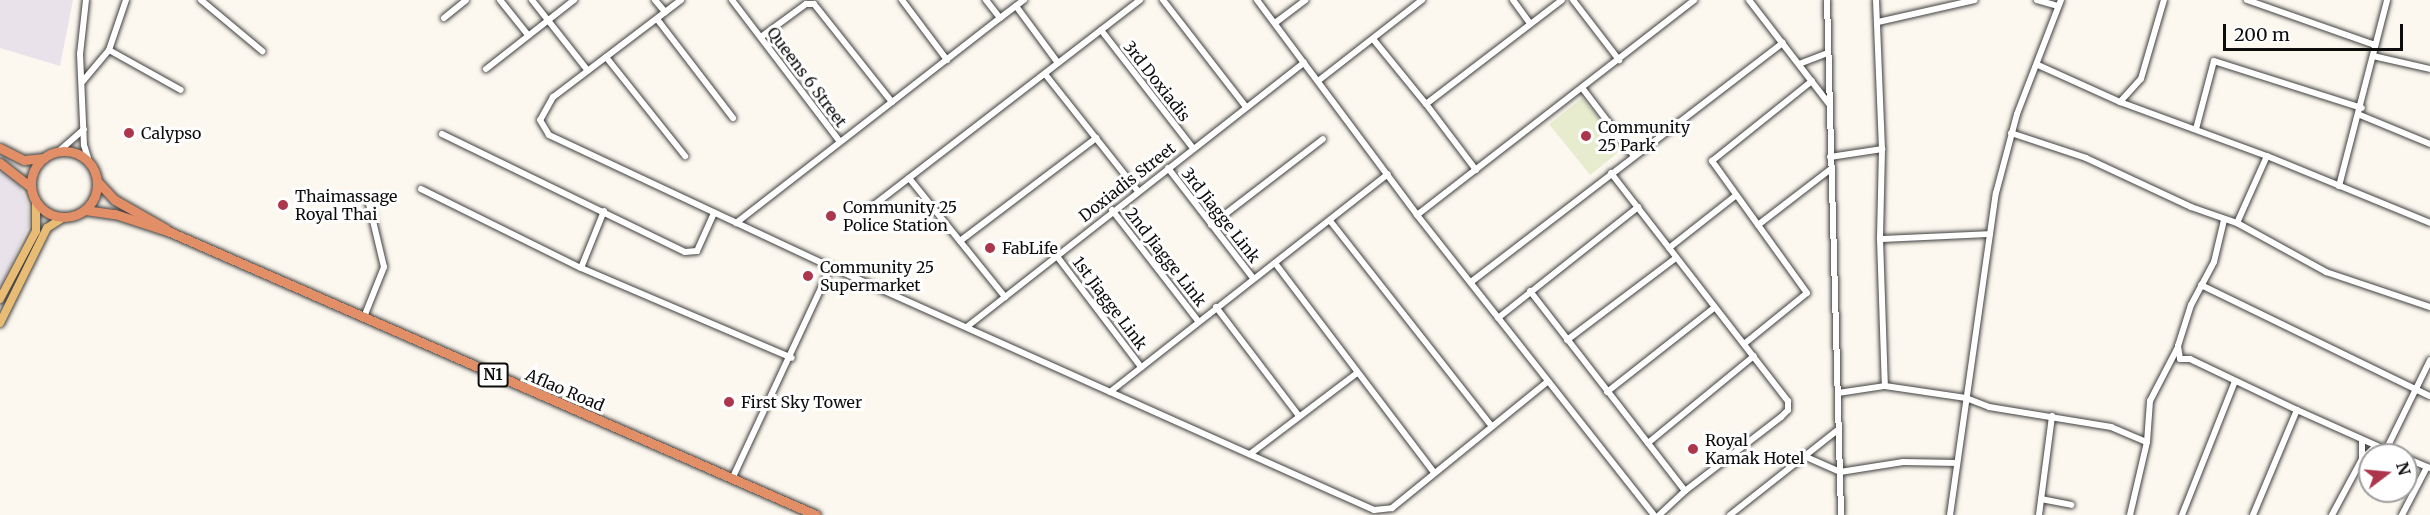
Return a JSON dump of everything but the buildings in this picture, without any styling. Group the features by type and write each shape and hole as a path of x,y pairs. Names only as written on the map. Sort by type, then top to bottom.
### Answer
{"highway":[{"path":"0,148 24,160 44,158 59,151 75,152 89,161"},
{"path":"44,158 34,171 31,187 36,202 48,213 64,218"},
{"name":"N1","path":"89,161 97,181"},
{"path":"0,163 31,187"},
{"path":"85,210 95,198 97,181"},
{"name":"Aflao Road","path":"97,181 115,200 170,232"},
{"name":"N1","path":"64,218 85,210"},
{"name":"Aflao Road","path":"85,210 115,214 170,232 816,515"}],"main road":[{"path":"0,299 36,231 36,202"},
{"path":"0,323 47,228 64,218"}],"street":[{"path":"86,0 80,37 84,128 89,161"},
{"path":"83,81 109,50 126,0"},
{"path":"201,0 262,51"},
{"path":"444,18 466,0"},
{"path":"500,0 528,35"},
{"path":"532,0 588,71"},
{"path":"486,69 574,0"},
{"path":"655,0 665,12"},
{"path":"681,0 547,104 540,120 549,135 831,267 1380,511 1392,508 1433,471 1548,381"},
{"name":"Queens 6 Street","path":"732,0 840,142"},
{"path":"902,0 947,60"},
{"path":"986,0 1000,18"},
{"path":"736,223 1024,0"},
{"path":"870,208 1140,0"},
{"path":"1163,0 1246,107"},
{"path":"1257,0 1418,215 1654,515"},
{"path":"1275,23 1305,0"},
{"path":"1318,81 1422,0"},
{"path":"1513,0 1530,23"},
{"path":"1426,104 1562,0"},
{"path":"1573,0 1619,60"},
{"path":"1418,215 1583,89 1694,0"},
{"path":"1749,0 1829,105"},
{"path":"1827,0 1841,515"},
{"path":"1876,0 1882,149 1880,239 1886,386"},
{"path":"1878,22 1975,0"},
{"path":"1950,515 1990,234 2011,133 2060,3 2037,0"},
{"path":"2120,102 2143,73 2164,0"},
{"path":"2247,0 2375,45"},
{"path":"2339,186 2361,111 2386,0"},
{"path":"760,38 806,4 814,4 892,102"},
{"path":"1017,6 1058,63"},
{"path":"657,19 733,118"},
{"name":"3rd Doxiadis","path":"1101,30 1193,148"},
{"path":"1373,39 1476,170"},
{"path":"1471,282 1783,43"},
{"path":"109,50 181,90"},
{"path":"1799,64 1827,53"},
{"path":"2373,56 2430,69"},
{"path":"606,57 685,156"},
{"path":"2196,129 2214,61 2361,111 2430,144"},
{"name":"Doxiadis Street","path":"968,326 1137,190 1304,63"},
{"path":"2038,65 2120,102 2267,156 2430,223"},
{"path":"1045,74 1137,190"},
{"path":"1744,344 1808,293 1712,166 1714,158 1812,81"},
{"path":"1583,89 1634,156"},
{"path":"59,151 84,128"},
{"path":"2011,133 2086,158 2224,220 2237,223 2326,272 2430,307"},
{"path":"442,134 690,253 697,251 714,213"},
{"path":"960,241 1096,138"},
{"path":"1211,225 1323,139"},
{"path":"1830,157 1882,149"},
{"path":"2237,223 2267,156"},
{"name":"3rd Jiagge Link","path":"1168,168 1253,278"},
{"path":"1758,225 1831,169"},
{"path":"1611,173 1788,401 1788,410 1685,491 1659,515"},
{"path":"1110,392 1253,278 1331,222 1388,174"},
{"path":"909,178 1005,297"},
{"path":"421,189 581,268 792,358"},
{"path":"1669,248 1736,196"},
{"path":"364,316 384,267 368,200"},
{"path":"1498,318 1638,207"},
{"name":"2nd Jiagge Link","path":"1112,210 1198,321"},
{"path":"581,268 604,211"},
{"path":"2130,515 2147,442 2150,401 2177,349 2201,285 2214,262 2224,220"},
{"path":"1331,222 1491,425"},
{"path":"1880,239 1990,234"},
{"name":"1st Jiagge Link","path":"1056,255 1141,367"},
{"path":"1567,340 1676,258"},
{"path":"1275,263 1356,373 1433,471"},
{"path":"732,479 792,358 831,267"},
{"path":"2201,285 2430,396"},
{"path":"1530,291 1685,491"},
{"path":"1216,307 1299,416"},
{"path":"1607,392 1715,307"},
{"path":"2177,349 2180,359"},
{"path":"1648,443 1755,356"},
{"path":"2167,367 2180,359 2190,359 2362,442"},
{"path":"2390,443 2417,391 2430,360"},
{"path":"1250,454 1356,373"},
{"path":"2182,515 2235,381"},
{"path":"1838,393 1886,386 1966,398 1989,407 2111,427 2147,442"},
{"path":"2253,515 2297,410"},
{"path":"2039,515 2052,416"},
{"path":"1730,515 1839,429"},
{"path":"1804,456 1840,472 1903,462 1957,463"},
{"path":"2332,515 2358,466"},
{"path":"2403,515 2429,467"},
{"path":"2041,499 2071,505"}],"shaded area":[{"path":"0,0 73,0 60,66 0,48"},
{"path":"0,170 17,179 28,205 29,225 0,288"}],"green space":[{"name":"Community 25 Park","path":"1582,98 1623,149 1590,175 1549,124"}],"place":[{"name":"Calypso","path":"129,133"},
{"name":"Community 25 Park","path":"1586,136"},
{"name":"Thaimassage Royal Thai","path":"283,205"},
{"name":"Community 25 Police Station","path":"831,216"},
{"name":"FabLife","path":"990,248"},
{"name":"Community 25 Supermarket","path":"808,276"},
{"name":"First Sky Tower","path":"729,402"},
{"name":"Royal Kamak Hotel","path":"1693,449"}]}
